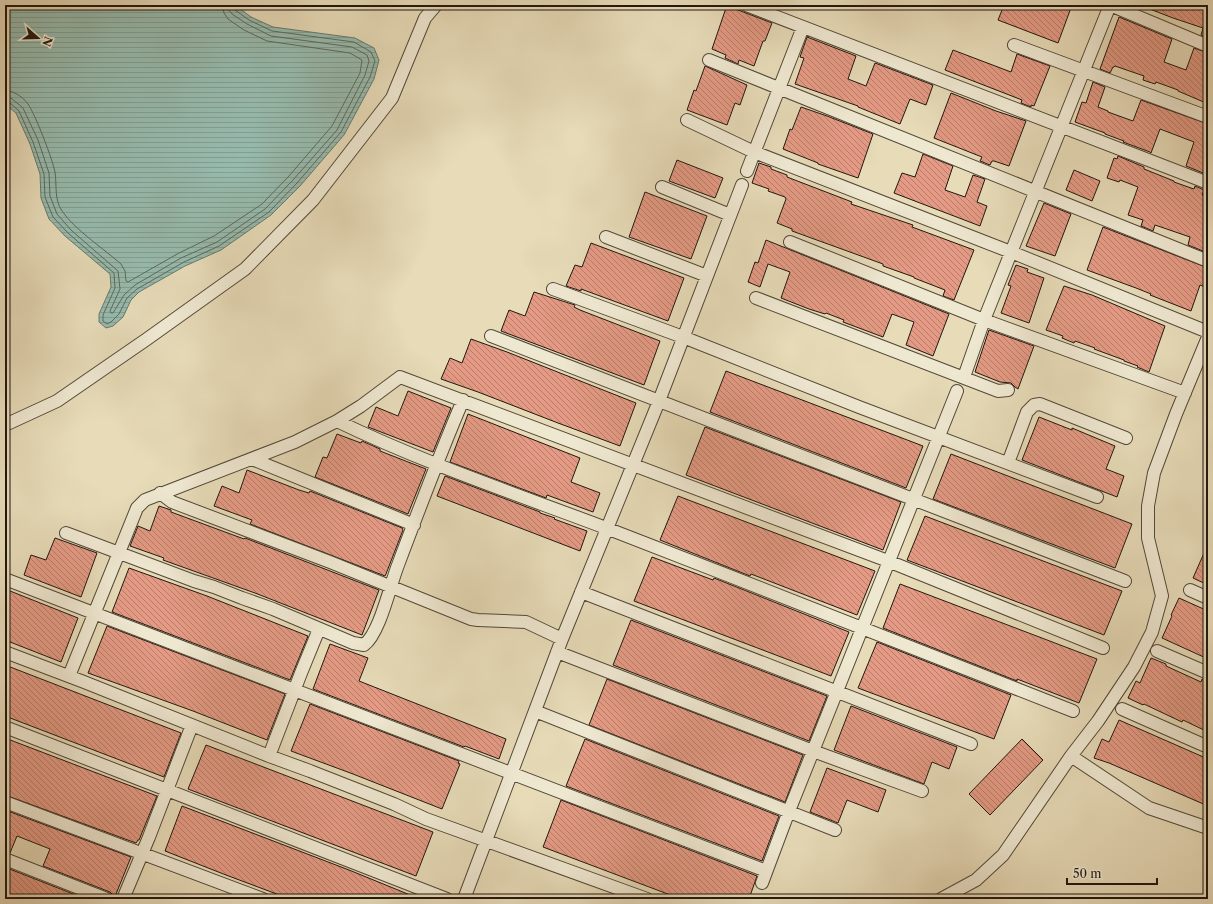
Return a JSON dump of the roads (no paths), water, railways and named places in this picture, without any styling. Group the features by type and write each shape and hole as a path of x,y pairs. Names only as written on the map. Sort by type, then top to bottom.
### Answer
{"street":[{"path":"5,425 57,401 245,269 313,200 392,98 425,18 436,5"},
{"path":"746,5 1208,183"},
{"path":"964,377 984,320 1110,5 1208,46"},
{"path":"747,171 803,27"},
{"path":"1014,45 1208,117"},
{"path":"709,60 1208,261"},
{"path":"687,120 754,152 1011,252 1208,332"},
{"path":"464,899 562,639 658,401 742,186"},
{"path":"662,187 730,215"},
{"path":"606,237 707,276"},
{"path":"790,242 984,320 1184,393"},
{"path":"553,289 683,337 859,407 1097,498"},
{"path":"756,298 998,391 1008,390"},
{"path":"491,336 1125,581"},
{"path":"941,899 976,880 1003,856 1071,756 1098,721 1134,668 1152,632 1162,596 1148,538 1148,506 1154,473 1184,393 1208,337"},
{"path":"69,676 137,508 145,500 295,442 337,421 361,406 400,377 888,561 1103,648"},
{"path":"5,580 512,773 764,877 888,561 957,391"},
{"path":"66,533 273,609 352,643 364,645 374,635 437,464 464,400"},
{"path":"1008,463 1027,412 1034,405 1040,404 1126,438"},
{"path":"337,421 377,440 437,464 607,528 1073,711"},
{"path":"252,459 414,525"},
{"path":"160,493 172,502 330,562 471,619 526,622 562,639"},
{"path":"1190,590 1208,598"},
{"path":"581,592 972,744"},
{"path":"269,756 319,629"},
{"path":"1157,651 1208,673"},
{"path":"5,652 381,799 426,819 453,827 487,841 647,899"},
{"path":"557,652 813,751 922,791"},
{"path":"1122,709 1208,747"},
{"path":"535,711 835,830"},
{"path":"123,899 192,725"},
{"path":"5,727 448,899"},
{"path":"1071,756 1149,808 1208,828"},
{"path":"5,802 263,899"},
{"path":"5,859 107,899"}],"water":[{"path":"5,5 235,5 251,17 273,27 355,38 374,48 379,60 374,79 344,135 300,186 271,215 221,250 185,266 139,292 131,300 123,317 113,326 106,328 99,322 99,314 111,287 110,274 65,236 49,219 41,198 40,174 30,144 16,113 5,104"}]}
